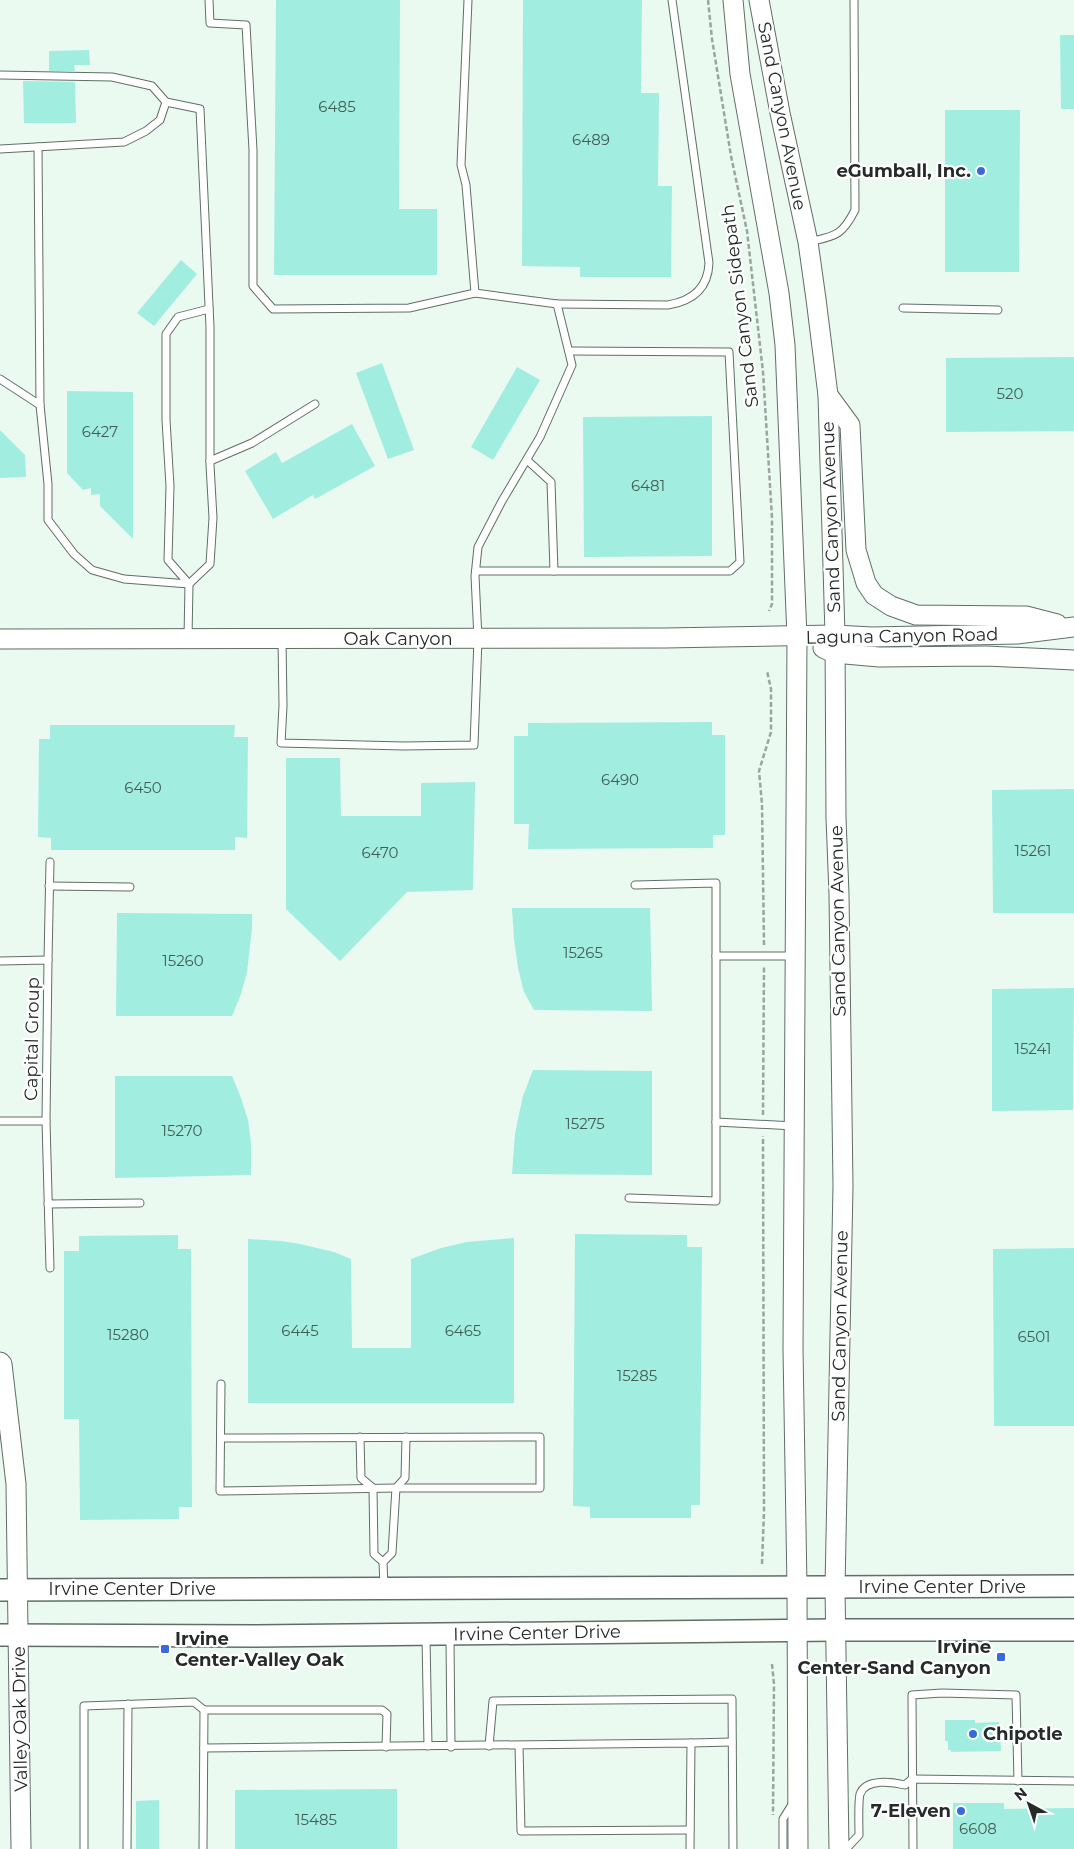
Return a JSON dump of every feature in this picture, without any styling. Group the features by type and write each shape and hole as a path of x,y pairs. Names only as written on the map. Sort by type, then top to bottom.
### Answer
{"main road":[{"name":"Sand Canyon Avenue","path":"733,0 740,74 779,293 785,345 797,637 793,1349 798,1631 798,1849"},
{"name":"Sand Canyon Avenue","path":"760,0 780,113 808,242 828,395 843,1186 836,1588 839,1849"},
{"path":"828,395 850,425 856,550 866,583 874,595 891,606 916,614 1026,616 1071,627"},
{"name":"Laguna Canyon Road","path":"834,644 872,637 1017,634 1071,627"},
{"name":"Oak Canyon","path":"0,639 797,637"},
{"name":"Laguna Canyon Road","path":"797,637 834,644 880,657 986,656 1074,660"},
{"name":"Valley Oak Drive","path":"0,1362 2,1364 16,1484 8,1589 21,1849"},
{"name":"Irvine Center Drive","path":"8,1589 1074,1586"},
{"name":"Irvine Center Drive","path":"9,1635 256,1636 836,1630 1074,1630"}],"lane":[{"path":"209,0 210,23 246,25 253,150 253,286 272,309 409,308 475,293 557,304 668,305 680,303 691,297 706,281 709,263 672,0"},
{"path":"468,0 461,165 466,185 475,293"},
{"path":"808,242 832,237 847,226 854,210 854,0"},
{"path":"0,75 112,77 152,86 166,102 200,109 209,309 210,461 213,518 210,564 189,584 124,579 92,570 74,554 48,520 48,484 40,405 38,147"},
{"path":"0,149 124,142 146,131 160,120 166,102"},
{"path":"282,639 283,706 281,743 474,746 478,638 476,571 478,547 540,437 572,365 557,304"},
{"path":"903,308 998,310"},
{"path":"188,639 189,584 168,560 170,486 166,420 166,334 178,317 209,309"},
{"path":"476,571 730,571 740,562 729,352 568,351"},
{"path":"0,378 40,405"},
{"path":"210,461 252,443 315,404"},
{"path":"526,460 551,482 554,571"},
{"path":"48,960 50,862"},
{"path":"629,1198 716,1201 716,883 634,885"},
{"path":"49,886 130,887"},
{"path":"716,956 795,956"},
{"name":"Capital Group","path":"0,961 48,960 46,1121 0,1121"},
{"path":"46,1121 50,1268"},
{"path":"716,1122 794,1126"},
{"path":"48,1204 140,1203"},
{"path":"220,1438 540,1437 540,1488 373,1488 220,1491 220,1438 221,1384"},
{"path":"360,1437 361,1478 373,1488 374,1554 383,1562 384,1588"},
{"path":"383,1562 392,1553 396,1488 405,1478 406,1437"},
{"path":"426,1634 428,1746"},
{"path":"450,1634 450,1747"},
{"path":"913,1849 912,1696 942,1693 1016,1695 1018,1781"},
{"path":"489,1746 493,1701 732,1699 733,1849"},
{"path":"84,1849 84,1706 194,1702 204,1710 382,1710 387,1714 386,1747"},
{"path":"127,1849 128,1704"},
{"path":"203,1849 204,1710"},
{"path":"204,1748 450,1747 732,1742"},
{"path":"690,1849 691,1743"},
{"path":"519,1746 521,1832 690,1830"},
{"path":"846,1849 859,1835 860,1794 865,1789 880,1782 905,1785 912,1779 1074,1781"},
{"path":"783,1849 783,1819 798,1794"}],"path":[{"name":"Sand Canyon Sidepath","path":"708,0 712,39 731,156 747,231 763,372 772,518 772,604 768,611"},
{"path":"772,1664 774,1684 773,1820"}],"building":[{"path":"276,0 400,0 399,209 437,209 437,275 274,275"},
{"path":"523,0 642,0 641,93 659,93 658,186 672,186 671,277 580,277 580,267 522,266"},
{"path":"1060,35 1074,35 1074,109 1061,109"},
{"path":"89,50 90,65 74,65 75,71 49,71 49,51"},
{"path":"23,81 75,82 76,123 24,123"},
{"path":"945,110 1020,110 1019,272 945,272"},
{"path":"181,260 197,274 154,326 137,313"},
{"path":"1074,357 1074,431 946,432 946,358"},
{"path":"382,363 414,450 388,459 356,373"},
{"path":"517,367 540,380 493,460 471,447"},
{"path":"67,391 133,392 133,539 100,506 100,494 91,495 91,488 83,490 67,473"},
{"path":"712,416 712,556 584,557 583,417"},
{"path":"352,424 375,466 315,499 313,495 273,519 245,471 276,452 282,463"},
{"path":"0,430 25,455 26,477 0,478"},
{"path":"712,722 712,735 725,735 725,835 713,835 713,848 528,849 529,824 514,824 514,736 528,736 528,723"},
{"path":"50,725 235,725 234,737 248,737 247,838 235,837 235,850 51,850 51,838 38,837 39,739 50,739"},
{"path":"286,758 340,758 341,816 421,816 421,783 475,782 473,890 407,892 340,961 286,909"},
{"path":"1074,789 1074,913 993,913 992,790"},
{"path":"512,908 650,908 652,1011 534,1010 524,992 518,968"},
{"path":"117,913 252,914 247,972 232,1016 116,1016"},
{"path":"1074,988 1073,1110 992,1111 992,989"},
{"path":"533,1070 652,1071 652,1175 512,1174 515,1134 519,1114 523,1096"},
{"path":"115,1076 232,1076 248,1120 251,1142 251,1175 115,1178"},
{"path":"575,1234 687,1235 687,1247 702,1247 700,1505 691,1505 691,1518 590,1518 590,1507 573,1506"},
{"path":"178,1235 178,1249 191,1249 192,1507 179,1507 179,1519 80,1520 79,1419 64,1419 64,1251 79,1251 79,1236"},
{"path":"514,1238 514,1403 248,1403 248,1239 300,1244 334,1252 351,1259 352,1348 411,1348 411,1259 441,1248 467,1242"},
{"path":"1074,1248 1074,1426 994,1426 993,1249"},
{"name":"Chipotle","path":"945,1720 975,1720 975,1723 999,1722 1001,1751 951,1752 951,1750 948,1750 948,1741 945,1741"},
{"path":"397,1789 397,1849 235,1849 235,1790"},
{"path":"159,1800 159,1849 136,1849 136,1801"},
{"path":"953,1803 1004,1803 1004,1809 1074,1808 1074,1849 953,1849"}],"place":[{"name":"eGumball, Inc.","path":"981,171"},
{"name":"Irvine Center-Valley Oak","path":"165,1649"},
{"name":"Irvine Center-Sand Canyon","path":"1001,1657"},
{"name":"Chipotle","path":"973,1734"},
{"name":"7-Eleven","path":"961,1811"}]}
